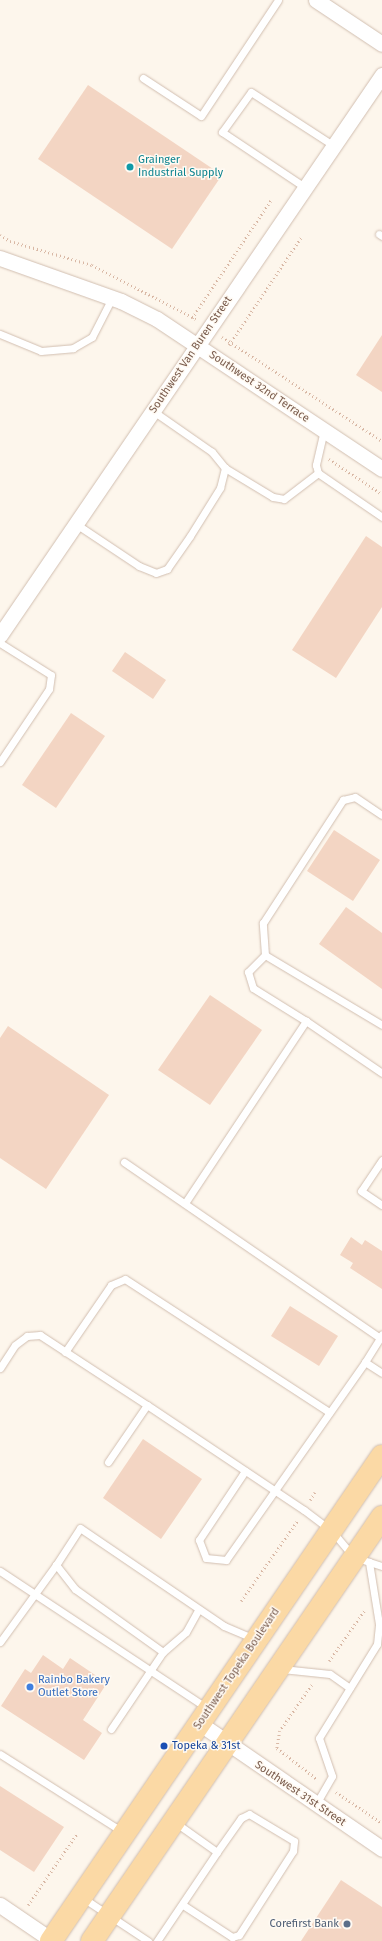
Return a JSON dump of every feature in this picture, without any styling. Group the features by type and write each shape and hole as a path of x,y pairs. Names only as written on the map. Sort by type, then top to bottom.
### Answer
{"main road":[{"name":"Southwest Topeka Boulevard","path":"52,1941 382,1456"},
{"path":"92,1941 278,1669 362,1560 382,1517"}],"street":[{"path":"316,0 382,44"},
{"name":"Southwest Van Buren Street","path":"0,635 382,76"},
{"name":"Southwest 32nd Terrace","path":"0,258 112,298 180,334 382,468"},
{"name":"Southwest 31st Street","path":"204,1716 226,1744 382,1849"},
{"path":"0,1905 52,1941"}],"lane":[{"path":"143,78 201,116 278,0"},
{"path":"306,188 222,132 251,92 334,146"},
{"path":"0,334 41,351 73,348 92,337 112,298"},
{"path":"154,411 212,452 225,468 273,497 284,499 318,473"},
{"path":"318,473 318,452 324,430"},
{"path":"76,524 139,566 156,573 167,569 220,488 225,468"},
{"path":"318,473 382,517"},
{"path":"0,643 51,675 49,689 0,762"},
{"path":"382,815 355,797 343,800 263,923 265,955 248,972 253,988 382,1073"},
{"path":"265,955 382,1025"},
{"path":"185,1203 306,1022"},
{"path":"382,1160 361,1191 382,1205"},
{"path":"124,1162 381,1336 365,1362 226,1560 206,1558 199,1540 245,1471"},
{"path":"65,1352 111,1285 126,1279 329,1412"},
{"path":"0,1368 15,1345 27,1336 40,1335 304,1510 331,1530 362,1560 382,1566"},
{"path":"365,1362 382,1373"},
{"path":"108,1462 147,1405"},
{"path":"0,1642 33,1593 56,1565 80,1528 224,1626 256,1640"},
{"path":"316,1804 332,1776 319,1738 377,1644 379,1624 362,1560"},
{"path":"56,1565 75,1589 163,1652"},
{"path":"0,1571 152,1671 204,1716"},
{"path":"111,1730 152,1671 163,1652 186,1632 199,1609"},
{"path":"278,1669 330,1674 350,1688"},
{"path":"0,1754 125,1833"},
{"path":"157,1941 241,1818 249,1814 294,1841 293,1851 239,1935 232,1937 183,1905"},
{"path":"174,1822 217,1852"},
{"path":"82,1897 148,1941"}],"path":[{"path":"180,334 271,200"},
{"path":"219,360 302,236"},
{"path":"318,452 382,494"},
{"path":"241,1601 315,1492"},
{"path":"28,1905 78,1832"}],"building":[{"name":"Grainger Industrial Supply","path":"88,85 222,175 172,249 38,159"},
{"path":"382,335 382,392 356,375"},
{"path":"366,536 382,547 382,607 336,678 292,650"},
{"path":"125,652 166,680 153,699 112,671"},
{"path":"71,713 105,736 56,808 22,785"},
{"path":"334,830 380,860 353,901 307,871"},
{"path":"346,907 382,933 382,989 319,944"},
{"path":"210,995 262,1030 210,1105 158,1070"},
{"path":"8,1026 109,1095 46,1189 0,1158 0,1038"},
{"path":"351,1237 362,1245 365,1240 382,1251 382,1289 350,1268 353,1263 340,1255"},
{"path":"290,1306 338,1336 319,1366 271,1336"},
{"path":"143,1439 202,1479 161,1539 103,1498"},
{"path":"43,1655 63,1669 70,1658 107,1683 83,1720 102,1733 84,1760 1,1706 25,1669 31,1673"},
{"path":"0,1786 64,1827 34,1872 0,1850"},
{"name":"Corefirst Bank","path":"341,1880 382,1907 382,1941 301,1941"}],"place":[{"name":"Grainger Industrial Supply","path":"130,167"},
{"name":"Rainbo Bakery Outlet Store","path":"30,1687"},
{"name":"Topeka & 31st","path":"164,1746"},
{"name":"Corefirst Bank","path":"347,1924"}]}
